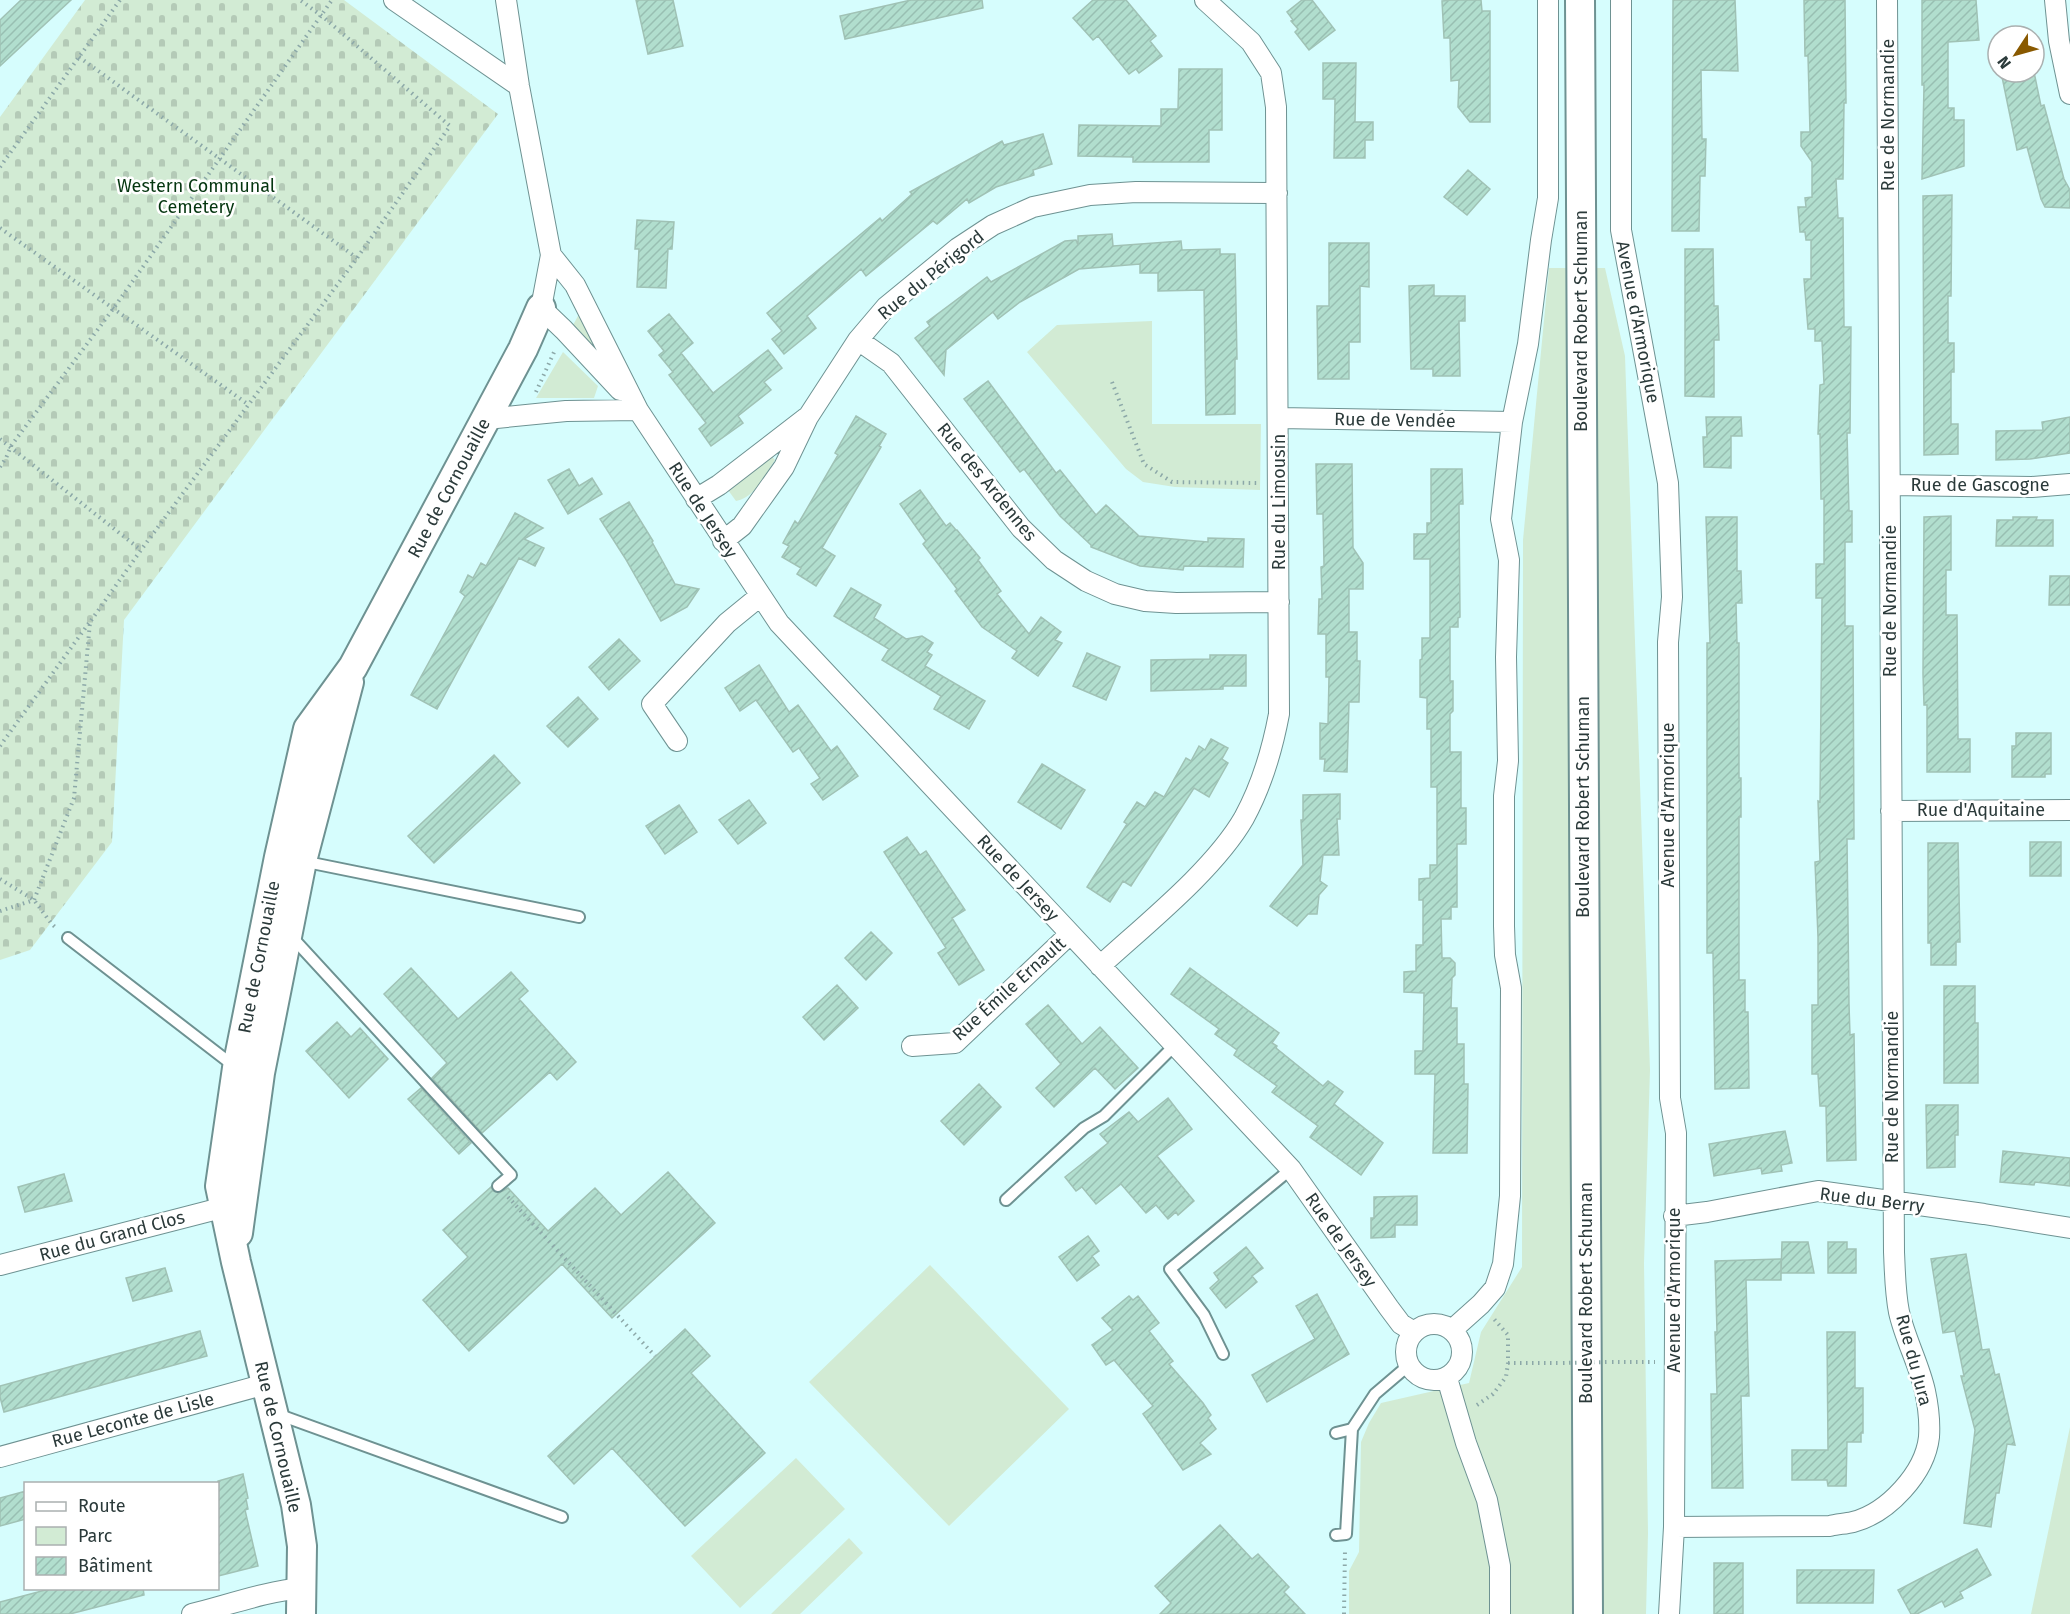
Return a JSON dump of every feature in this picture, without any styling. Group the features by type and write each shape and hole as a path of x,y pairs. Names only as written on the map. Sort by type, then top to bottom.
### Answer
{"street":[{"path":"394,0 519,87"},
{"name":"Rue de Jersey","path":"506,0 519,87 551,255 541,308 638,410"},
{"name":"Rue du Limousin","path":"1101,966 1216,856 1243,819 1261,783 1272,750 1279,714 1276,107 1272,73 1251,42 1205,0"},
{"path":"1452,1330 1495,1288 1503,1264 1510,1196 1511,988 1504,955 1504,796 1508,761 1506,657 1509,560 1501,519 1512,422 1528,344 1548,198 1548,0"},
{"name":"Boulevard Robert Schuman","path":"1580,0 1588,1614"},
{"name":"Avenue d'Armorique","path":"1621,0 1621,230 1668,483 1672,597 1668,642 1670,1098 1676,1133 1674,1527 1669,1614"},
{"name":"Rue de Normandie","path":"1887,0 1894,1202"},
{"path":"2055,0 2059,41 2070,94"},
{"name":"Rue du Périgord","path":"723,541 742,526 784,467 808,417 858,340 886,307 958,249 993,225 1033,207 1090,195 1136,192 1277,193"},
{"name":"Rue de Jersey","path":"551,255 575,285 638,410 779,623 1291,1169 1401,1324 1414,1332"},
{"name":"Rue de Cornouaille","path":"302,1601 302,1546 296,1505 236,1262 220,1186 248,1070 290,859 353,667 523,349 541,308"},
{"name":"Rue des Ardennes","path":"858,340 891,363 1021,528 1054,560 1086,581 1115,594 1145,601 1279,602"},
{"path":"486,419 567,411 638,410"},
{"name":"Rue du Périgord","path":"696,499 719,485 808,417"},
{"name":"Rue de Vendée","path":"1279,418 1512,422"},
{"name":"Rue de Gascogne","path":"1890,485 2032,487 2070,484"},
{"path":"677,741 652,704 727,623 760,596"},
{"name":"Rue d'Aquitaine","path":"1891,810 2070,810"},
{"name":"Rue de Cornouaille","path":"236,1262 248,1070 289,934 290,859"},
{"name":"Rue Émile Ernault","path":"912,1046 956,1043 1070,934"},
{"name":"Rue du Berry","path":"1674,1216 1818,1191 2070,1228"},
{"name":"Rue du Jura","path":"1674,1527 1830,1526 1854,1521 1877,1512 1899,1494 1917,1470 1929,1438 1928,1414 1925,1389 1900,1312 1895,1281 1894,1202"},
{"name":"Rue du Grand Clos","path":"0,1265 225,1207"},
{"path":"1429,1325 1445,1326 1452,1330 1462,1346 1463,1356 1460,1365 1454,1373 1438,1381 1421,1377 1409,1365 1406,1348 1414,1332 1429,1325"},
{"path":"1447,1378 1466,1443 1487,1500 1500,1566 1500,1614"},
{"name":"Rue Leconte de Lisle","path":"0,1456 266,1384"},
{"path":"192,1614 253,1599 276,1590 302,1601"}],"lane":[{"path":"290,859 579,917"},
{"path":"289,934 511,1175 498,1186"},
{"path":"68,938 248,1070"},
{"path":"1006,1200 1084,1128 1104,1116 1174,1046"},
{"path":"1222,1354 1204,1315 1170,1269 1291,1169"},
{"path":"1341,1535 1352,1429 1375,1394 1409,1365"},
{"path":"274,1413 561,1517"},
{"path":"1336,1433 1352,1429"}],"path":[{"path":"0,167 120,0"},
{"path":"0,746 141,550 357,258 450,126 322,16 300,0"},
{"path":"0,466 11,446 113,309 332,0"},
{"path":"79,57 357,258"},
{"path":"0,228 249,405"},
{"path":"526,415 564,330"},
{"path":"1112,382 1144,464 1172,482 1279,483"},
{"path":"0,439 141,550"},
{"path":"34,900 75,798 90,622"},
{"path":"0,879 34,900 51,923 68,938"},
{"path":"0,911 34,900"},
{"path":"1474,1407 1492,1394 1506,1377 1508,1335 1492,1318"},
{"path":"1508,1363 1655,1362"},
{"path":"1341,1535 1344,1614"}],"green space":[{"name":"Western Communal Cemetery","path":"85,0 344,0 498,114 124,620 112,842 30,950 0,960 0,117"},
{"path":"1549,268 1605,268 1625,356 1650,1070 1644,1263 1648,1533 1646,1614 1349,1614 1349,1571 1359,1552 1361,1442 1369,1423 1381,1403 1469,1383 1481,1332 1522,1267 1523,540"},
{"path":"579,314 604,362 572,327"},
{"path":"1152,321 1152,424 1261,424 1260,490 1175,487 1143,482 1126,469 1027,352 1057,325"},
{"path":"563,352 598,386 594,398 536,398"},
{"path":"772,456 775,460 759,485 749,495 736,501 728,490"},
{"path":"930,1265 1069,1409 949,1526 809,1382"},
{"path":"2070,1427 2070,1614 2031,1614"},
{"path":"796,1458 845,1509 740,1608 691,1556"},
{"path":"849,1538 863,1553 800,1614 771,1614"}],"building":[{"path":"21,0 71,0 0,66 0,20"},
{"path":"636,0 673,0 683,46 648,54"},
{"path":"911,0 982,0 983,8 845,39 840,16"},
{"path":"1093,0 1126,0 1156,36 1150,41 1162,56 1139,73 1136,69 1129,74 1098,36 1093,40 1073,18"},
{"path":"1302,0 1312,0 1335,30 1309,50 1295,32 1298,29 1287,12"},
{"path":"1481,0 1482,11 1490,11 1490,122 1470,122 1458,107 1459,80 1451,81 1450,38 1444,38 1442,1"},
{"path":"1673,0 1735,0 1738,71 1701,70 1702,139 1706,139 1705,176 1700,176 1699,231 1672,231"},
{"path":"1804,0 1845,0 1846,103 1844,103 1843,179 1836,179 1838,218 1843,218 1844,327 1851,327 1850,433 1847,433 1852,542 1845,542 1845,626 1853,626 1854,839 1847,839 1849,1004 1850,1035 1854,1034 1856,1160 1827,1161 1826,1106 1820,1106 1818,1074 1812,1074 1812,1005 1818,1005 1815,862 1820,861 1818,801 1820,802 1822,598 1816,598 1816,564 1824,564 1824,499 1821,499 1820,434 1818,434 1820,385 1824,384 1822,341 1815,341 1815,329 1808,329 1804,279 1811,279 1811,240 1806,240 1805,232 1800,232 1798,207 1806,207 1805,198 1812,197 1812,162 1801,146 1801,132 1810,132"},
{"path":"1922,0 1976,0 1979,40 1948,42 1948,108 1954,108 1954,120 1964,120 1964,166 1922,179 1924,85 1922,85"},
{"path":"1323,63 1356,63 1355,122 1373,122 1373,140 1365,140 1365,158 1334,158 1335,99 1323,99"},
{"path":"1179,69 1222,69 1222,130 1209,130 1209,162 1133,162 1133,157 1078,156 1079,125 1161,126 1161,109 1178,109"},
{"path":"2003,84 2036,84 2064,179 2070,190 2070,208 2045,207 2027,147 2017,150"},
{"path":"1043,134 1052,164 1033,170 1034,175 996,187 969,203 967,199 937,224 933,221 866,276 861,269 807,316 816,328 784,354 772,339 782,331 767,313 880,218 882,221 912,194 910,192 1002,141 1004,145"},
{"path":"1468,170 1490,189 1467,215 1444,197"},
{"path":"1952,195 1948,343 1954,343 1954,372 1951,372 1951,424 1958,424 1958,454 1924,455 1923,196"},
{"path":"637,220 674,222 672,249 668,249 666,288 637,287 639,249 635,249"},
{"path":"1112,234 1113,246 1181,241 1182,250 1220,249 1220,254 1235,254 1237,359 1235,359 1235,414 1206,415 1204,290 1158,291 1158,273 1140,273 1140,264 1079,269 1020,302 998,319 993,312 946,350 944,375 915,338 930,326 927,322 987,277 991,282 1065,241 1076,240 1078,245 1078,236"},
{"path":"1329,243 1369,243 1369,287 1360,286 1360,342 1349,342 1349,379 1318,379 1317,306 1329,306"},
{"path":"1685,249 1713,249 1714,306 1718,306 1719,340 1714,340 1714,397 1685,396"},
{"path":"1434,285 1434,296 1465,296 1465,321 1459,321 1460,376 1433,376 1433,369 1411,369 1409,286"},
{"path":"669,314 693,343 681,353 713,393 768,350 782,368 764,382 771,390 738,416 743,423 711,446 699,429 706,423 669,375 673,372 659,355 664,351 648,331"},
{"path":"988,381 1056,473 1060,470 1096,515 1106,505 1139,536 1208,542 1208,538 1244,539 1243,567 1184,566 1183,570 1140,566 1091,547 1060,516 1024,469 1020,472 964,399"},
{"path":"856,416 886,434 879,446 881,447 822,548 835,556 816,586 797,574 801,568 782,557 789,546 783,543 795,521 798,524 838,455 835,453"},
{"path":"1706,417 1741,417 1742,436 1731,436 1731,468 1704,467 1703,437 1707,437"},
{"path":"2070,417 2070,453 2030,459 1996,460 1996,431 2043,430 2042,422"},
{"path":"1316,464 1352,464 1353,548 1363,563 1363,589 1349,589 1349,632 1357,632 1357,661 1360,661 1359,702 1349,702 1347,772 1324,771 1325,759 1320,759 1320,723 1328,724 1329,677 1326,677 1326,634 1318,634 1319,599 1322,599 1321,567 1324,566 1323,514 1317,514"},
{"path":"569,469 579,486 592,478 602,494 568,514 548,480"},
{"path":"1431,469 1462,469 1463,504 1459,504 1460,617 1458,627 1450,627 1450,681 1453,681 1453,711 1450,714 1450,752 1461,752 1461,808 1466,808 1466,844 1457,844 1457,907 1451,907 1451,919 1441,919 1442,958 1450,958 1455,963 1451,1008 1457,1008 1457,1044 1464,1044 1464,1084 1468,1084 1467,1153 1433,1153 1435,1074 1415,1074 1415,1051 1423,1051 1424,993 1404,992 1404,972 1416,971 1416,945 1423,945 1423,900 1419,900 1419,879 1430,878 1430,865 1437,865 1437,787 1431,787 1431,729 1427,729 1427,698 1420,697 1422,638 1430,638 1430,559 1414,559 1414,534 1427,534 1427,523 1431,523"},
{"path":"920,490 946,526 950,523 980,558 978,560 1001,591 997,594 1029,634 1041,617 1061,632 1055,640 1062,643 1038,676 1012,658 1017,651 982,627 923,544 926,541 900,504"},
{"path":"629,502 653,541 675,584 699,589 687,607 661,621 600,519"},
{"path":"515,513 543,528 524,539 544,548 535,566 519,558 437,709 411,695 465,596 460,592 468,575 473,578 481,563 486,566"},
{"path":"1951,516 1951,570 1946,570 1946,615 1957,615 1958,739 1970,739 1970,772 1927,772 1927,705 1924,705 1923,674 1924,517"},
{"path":"1706,517 1737,517 1737,571 1741,571 1742,603 1736,603 1737,643 1739,643 1739,778 1741,778 1739,980 1745,980 1745,1012 1748,1012 1749,1088 1715,1089 1713,953 1707,953 1707,643 1710,643"},
{"path":"2013,517 2053,520 2053,546 1996,546 1997,520 2013,520"},
{"path":"2050,576 2070,576 2070,605 2049,605"},
{"path":"851,588 881,605 874,618 906,639 922,636 933,643 927,652 932,655 925,666 985,701 969,729 934,709 941,696 882,660 889,649 834,616"},
{"path":"619,639 640,661 609,690 589,667"},
{"path":"1087,653 1120,667 1106,700 1073,686"},
{"path":"1210,655 1246,655 1246,686 1151,691 1151,660 1210,659"},
{"path":"759,665 789,712 798,705 831,751 837,746 858,776 823,800 811,784 820,778 799,748 793,752 756,700 740,711 725,688"},
{"path":"578,697 598,719 568,747 547,726"},
{"path":"2016,733 2051,733 2051,774 2045,774 2045,777 2012,777 2012,746 2016,746"},
{"path":"1211,739 1228,748 1222,759 1228,763 1209,797 1194,788 1131,886 1123,881 1110,902 1087,887 1127,824 1124,822 1137,802 1145,807 1155,792 1164,797 1186,758 1191,761 1199,746 1205,750"},
{"path":"494,755 520,783 434,863 408,836"},
{"path":"1042,764 1085,790 1061,829 1018,802"},
{"path":"1340,794 1340,819 1337,819 1339,855 1323,855 1320,881 1327,886 1319,895 1317,914 1308,914 1297,926 1270,906 1303,865 1301,820 1303,820 1303,795"},
{"path":"749,800 766,823 738,844 719,820"},
{"path":"679,805 697,832 665,854 646,826"},
{"path":"907,837 920,855 926,851 965,910 952,918 984,970 959,985 938,953 946,948 884,852"},
{"path":"2030,842 2061,842 2061,876 2030,876"},
{"path":"1928,843 1958,843 1960,942 1956,942 1956,965 1931,965 1931,943 1928,943"},
{"path":"871,932 892,953 866,980 845,958"},
{"path":"411,968 458,1019 511,972 528,991 519,999 576,1062 557,1080 550,1072 482,1133 432,1078 447,1063 384,994"},
{"path":"1190,968 1279,1033 1272,1043 1277,1046 1276,1048 1323,1086 1328,1081 1343,1092 1334,1104 1383,1143 1361,1175 1310,1137 1318,1126 1272,1092 1277,1086 1234,1055 1237,1050 1215,1034 1219,1029 1171,994"},
{"path":"837,985 858,1008 824,1040 803,1017"},
{"path":"1944,986 1975,986 1975,1023 1978,1023 1978,1083 1944,1083"},
{"path":"1048,1005 1082,1044 1100,1027 1138,1068 1115,1089 1095,1068 1054,1107 1036,1088 1061,1064 1026,1024"},
{"path":"337,1022 351,1037 360,1028 388,1059 349,1098 306,1051"},
{"path":"979,1084 1001,1107 964,1145 941,1121"},
{"path":"421,1088 471,1143 459,1154 408,1099"},
{"path":"1168,1098 1192,1129 1157,1156 1194,1201 1178,1215 1176,1212 1168,1219 1156,1205 1146,1213 1121,1184 1096,1204 1082,1187 1076,1191 1065,1177 1108,1143 1100,1134 1129,1112 1138,1122"},
{"path":"1926,1105 1958,1105 1955,1167 1927,1168"},
{"path":"1785,1131 1792,1163 1781,1165 1782,1171 1762,1174 1761,1168 1714,1176 1709,1144"},
{"path":"2003,1151 2070,1158 2070,1186 2035,1182 2034,1185 2000,1182"},
{"path":"668,1172 715,1223 612,1318 562,1264 469,1351 423,1300 468,1257 443,1230 491,1187 493,1191 499,1193 508,1188 548,1231 595,1188 621,1215"},
{"path":"64,1174 72,1201 25,1212 18,1187"},
{"path":"1417,1196 1417,1225 1395,1225 1395,1237 1371,1238 1374,1197"},
{"path":"1088,1236 1099,1251 1092,1256 1099,1265 1077,1281 1059,1257"},
{"path":"1782,1242 1808,1242 1814,1273 1781,1273"},
{"path":"1828,1242 1847,1242 1847,1249 1856,1249 1856,1273 1828,1273"},
{"path":"1246,1247 1263,1268 1252,1276 1257,1282 1226,1308 1210,1288 1219,1280 1214,1273"},
{"path":"1966,1254 1982,1350 1989,1349 1995,1375 1999,1374 2015,1445 2007,1444 1991,1527 1964,1523 1975,1430 1961,1376 1964,1376 1955,1331 1943,1333 1931,1259"},
{"path":"1781,1259 1781,1280 1746,1280 1749,1396 1741,1396 1743,1488 1712,1488 1711,1394 1717,1394 1715,1261"},
{"path":"165,1268 172,1291 133,1301 126,1278"},
{"path":"1317,1294 1349,1354 1267,1402 1252,1375 1315,1339 1296,1306"},
{"path":"1129,1296 1133,1300 1138,1296 1159,1323 1149,1331 1173,1361 1169,1364 1203,1403 1211,1415 1208,1418 1216,1429 1200,1443 1211,1454 1183,1470 1143,1414 1153,1406 1114,1360 1106,1365 1092,1345 1113,1330 1102,1318"},
{"path":"685,1329 710,1356 691,1373 765,1453 685,1526 612,1448 574,1484 548,1456"},
{"path":"200,1331 207,1356 4,1412 0,1386"},
{"path":"1827,1332 1855,1332 1855,1388 1863,1388 1863,1433 1861,1433 1861,1442 1847,1442 1846,1486 1828,1486 1827,1480 1792,1480 1792,1450 1828,1450"},
{"path":"243,1474 248,1498 246,1499 248,1509 245,1510 258,1566 219,1576 219,1482"},
{"path":"24,1492 24,1520 0,1526 0,1498"},
{"path":"1220,1525 1252,1559 1258,1554 1289,1587 1284,1592 1305,1614 1160,1614 1171,1603 1155,1586"},
{"path":"1977,1549 1991,1575 1960,1592 1963,1598 1945,1607 1942,1601 1917,1614 1911,1614 1898,1590"},
{"path":"1714,1563 1743,1563 1743,1614 1714,1614"},
{"path":"1797,1570 1874,1570 1873,1603 1797,1603"},
{"path":"45,1590 143,1590 144,1595 70,1614 0,1614 0,1602"}]}
